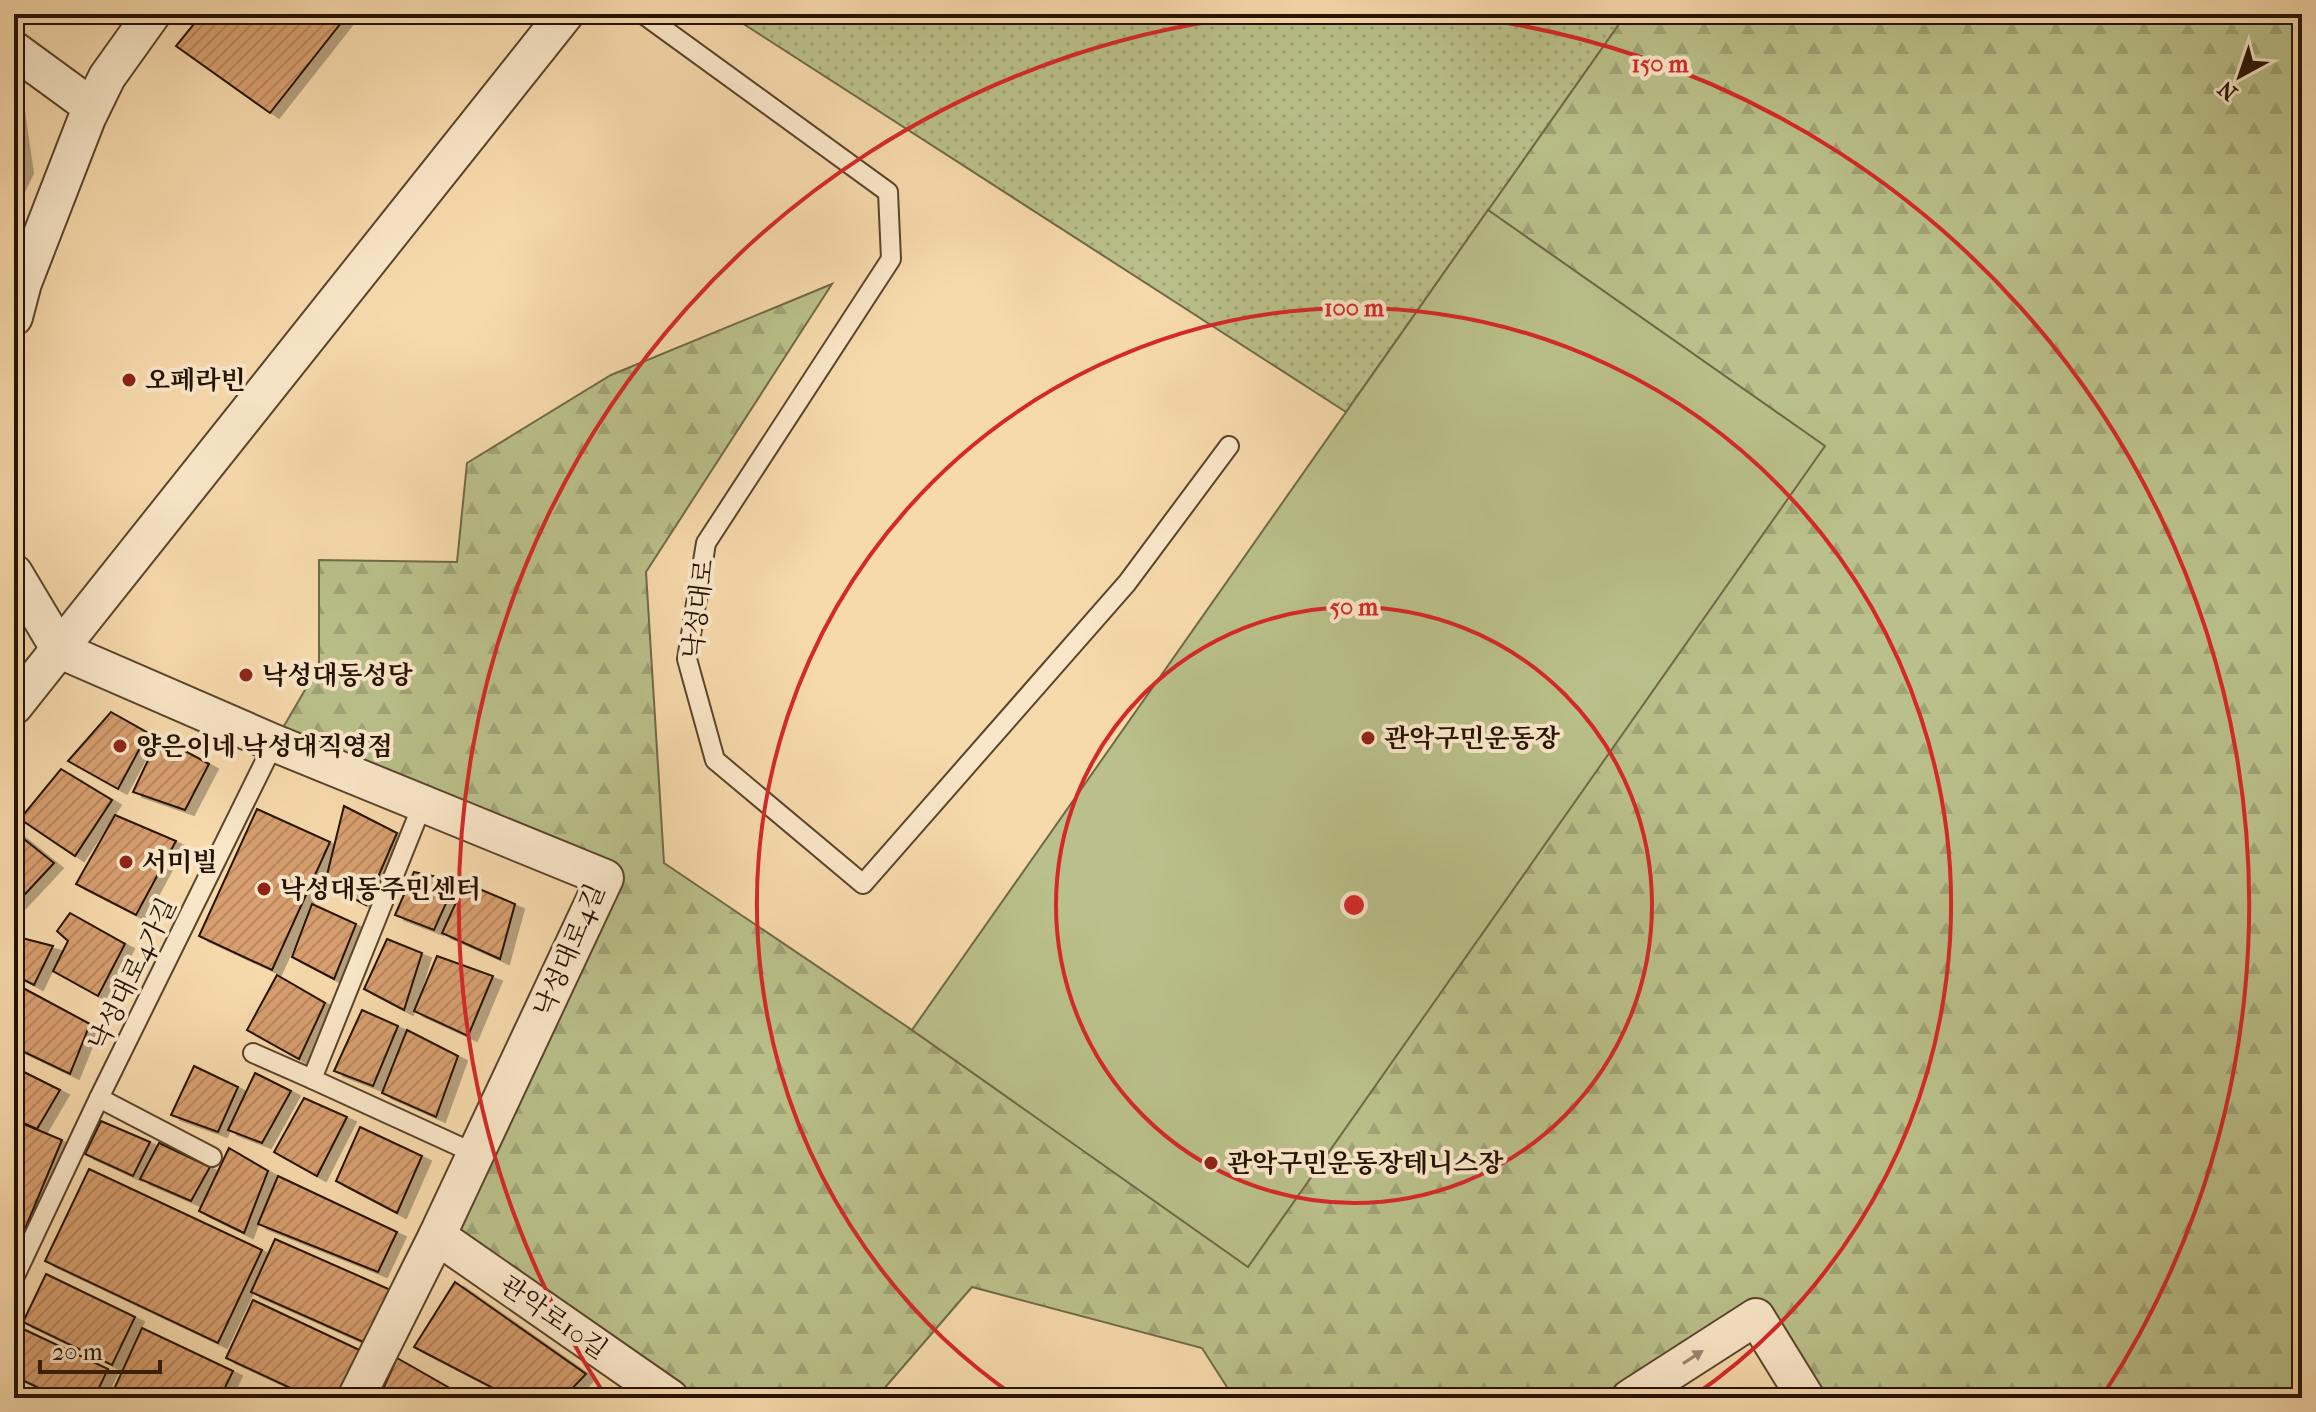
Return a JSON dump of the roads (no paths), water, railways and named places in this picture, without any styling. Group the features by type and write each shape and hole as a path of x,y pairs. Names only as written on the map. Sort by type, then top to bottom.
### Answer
{"street":[{"path":"14,317 23,283 92,107 107,77 152,14"},
{"path":"14,706 565,14"},
{"path":"14,50 92,107"},
{"path":"14,573 60,650"},
{"name":"낙성대로4길","path":"60,650 274,743 605,878 437,1236 356,1398"},
{"name":"관악로10길","path":"437,1236 670,1398"},
{"path":"1630,1398 1756,1317 1806,1398"}],"lane":[{"name":"낙성대로","path":"643,14 888,192 891,259 706,543 687,659 715,760 863,884 1127,583 1229,446"},
{"name":"낙성대로4가길","path":"14,1278 274,743"},
{"path":"312,1079 423,803"},
{"path":"253,1053 476,1154"},
{"path":"99,1098 212,1157"}],"place":[{"name":"오페라빈","path":"129,380"},
{"name":"낙성대동성당","path":"246,675"},
{"name":"관악구민운동장","path":"1368,738"},
{"name":"양은이네 낙성대직영점","path":"120,746"},
{"name":"서미빌","path":"126,862"},
{"name":"낙성대동주민센터","path":"264,889"},
{"name":"관악구민운동장테니스장","path":"1211,1163"}]}
